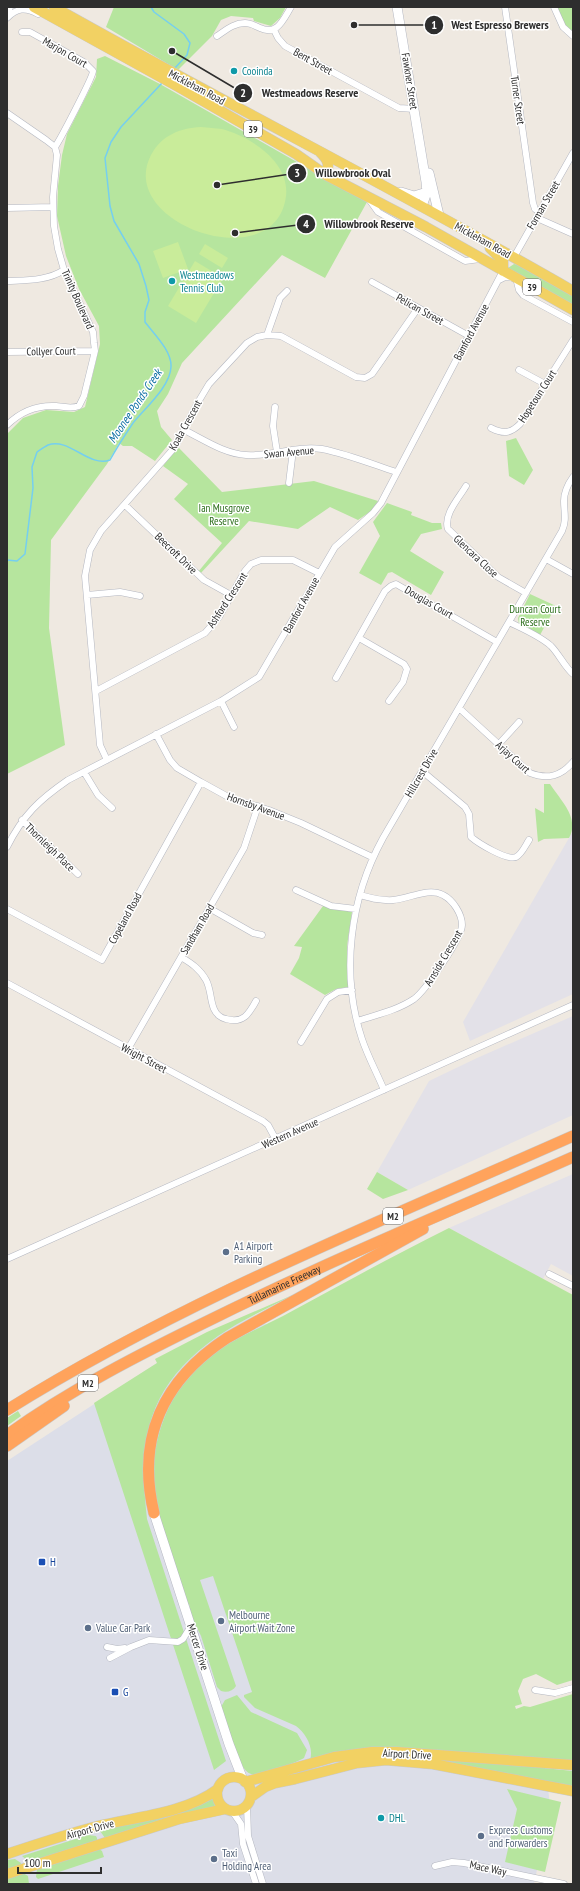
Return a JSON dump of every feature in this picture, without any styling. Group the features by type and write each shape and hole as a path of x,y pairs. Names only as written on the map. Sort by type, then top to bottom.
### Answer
{"highway":[{"name":"Tullamarine Freeway","path":"7,1410 98,1357 214,1297 573,1136"},
{"name":"Tullamarine Freeway","path":"7,1436 89,1382 173,1338 273,1289 573,1157"},
{"path":"154,1513 148,1480 150,1447 154,1430 167,1397 180,1377 197,1360 227,1338 356,1268 470,1202"},
{"path":"7,1446 73,1400 173,1338"},
{"path":"7,1403 20,1396 30,1396"}],"main road":[{"name":"Mickleham Road","path":"34,7 101,43 180,82 242,110 316,148 395,190 573,292"},
{"name":"Mickleham Road","path":"54,7 154,68"},
{"name":"Mickleham Road","path":"180,82 242,123 296,154 326,175 417,222 482,259 501,275 516,278 573,310"},
{"path":"242,110 240,116 242,123"},
{"path":"316,148 328,162 329,167 326,175"},
{"path":"326,175 331,168 344,163"},
{"path":"417,222 425,208"},
{"path":"475,236 503,261 501,275"},
{"path":"501,275 508,265 517,259"},
{"name":"Airport Drive","path":"244,1781 331,1758 372,1752 397,1752 573,1766"},
{"name":"Airport Drive","path":"249,1801 275,1783 357,1762 386,1760 434,1764 573,1791"},
{"path":"236,1778 244,1781 250,1790 249,1801 238,1811 229,1810 218,1800 218,1789 227,1779 236,1778"},
{"name":"Airport Drive","path":"7,1854 98,1826 178,1808 206,1798 218,1789"},
{"name":"Airport Drive","path":"7,1874 172,1820 202,1812 229,1810"}],"street":[{"path":"7,14 10,7"},
{"path":"217,36 230,27 243,23 250,24 266,31 274,30 282,22 290,7"},
{"name":"Fawkner Street","path":"397,7 422,155 431,192 439,215"},
{"name":"Turner Street","path":"505,7 533,203 538,215"},
{"path":"554,7 563,27 573,36"},
{"path":"7,18 16,10 25,9 68,31 101,43"},
{"name":"Bent Street","path":"274,30 278,38 285,46 398,108 415,109"},
{"name":"Marjon Court","path":"22,32 30,32 84,62 93,71 92,78 76,106 62,137 55,147"},
{"path":"7,112 55,147"},
{"name":"Trinity Boulevard","path":"7,425 22,412 34,408 46,406 72,408 78,406 84,396 95,350 93,332 64,270 54,226 53,207 57,154 55,147"},
{"name":"Forman Street","path":"517,259 538,215 573,153"},
{"path":"395,190 414,196 431,192"},
{"path":"425,208 431,192"},
{"path":"532,192 536,198 545,203"},
{"name":"Mickleham Road","path":"366,197 378,212 465,261 482,259"},
{"path":"7,208 53,207"},
{"path":"538,215 573,234"},
{"path":"7,281 40,279 64,270"},
{"name":"Bamford Avenue","path":"7,847 10,833 42,798 84,772 220,701 253,682 264,671 319,573 335,548 373,513 381,503 501,275"},
{"path":"516,278 519,290 523,295 573,322"},
{"name":"Pelican Street","path":"372,282 469,336"},
{"path":"287,292 280,298 267,335 281,336 356,377 365,378 372,374 418,308"},
{"name":"Koala Crescent","path":"107,760 100,745 85,576 90,550 101,532 175,447 209,384 247,343 257,337 267,335"},
{"name":"Hopetoun Court","path":"490,428 500,433 515,429 520,424 573,340"},
{"name":"Collyer Court","path":"7,352 95,350"},
{"path":"519,370 545,384"},
{"path":"275,407 273,426 277,452"},
{"name":"Swan Avenue","path":"184,430 236,454 247,456 308,448 323,450 396,472"},
{"path":"289,483 293,450"},
{"name":"Hillcrest Drive","path":"384,1090 367,1054 357,1021 352,990 351,948 356,909 360,895 372,857 565,524 565,492 573,477"},
{"name":"Glencara Close","path":"466,486 448,517 446,524 448,529 498,577 526,593"},
{"name":"Beecroft Drive","path":"125,504 204,580 231,595"},
{"path":"546,558 573,574"},
{"name":"Ashford Crescent","path":"96,691 205,633 219,616 244,571 251,564 262,560 293,560 319,573"},
{"name":"Douglas Court","path":"336,678 385,591 396,584 497,642"},
{"path":"87,595 120,592 140,596"},
{"path":"509,622 552,647 565,667 573,674"},
{"path":"358,638 404,664 407,669 403,682 389,701"},
{"path":"220,701 234,727"},
{"name":"Arjay Court","path":"459,708 530,774 550,778 568,768 573,762"},
{"path":"499,744 519,722"},
{"name":"Hornsby Avenue","path":"156,734 165,752 177,768 201,782 230,798 258,806 301,823 372,857"},
{"path":"422,771 465,807 469,814 471,837 476,841 506,857 514,858 520,854 529,840"},
{"path":"84,772 98,795 112,808"},
{"name":"Copeland Road","path":"7,909 102,960 201,782"},
{"name":"Sandham Road","path":"128,1049 244,848 258,806"},
{"name":"Thornleigh Place","path":"22,820 78,874"},
{"path":"296,890 331,906 356,909"},
{"name":"Arnside Crescent","path":"357,1021 380,1014 413,1000 421,994 431,981 462,926 459,913 454,904 444,896 433,892 391,900 378,900 360,895"},
{"path":"209,908 253,933 262,935"},
{"path":"181,957 193,964 205,979 214,1010 223,1018 232,1021 241,1020 249,1014 256,1001"},
{"name":"Wright Street","path":"7,983 263,1121 268,1126 275,1138"},
{"path":"301,1042 326,999 338,992 352,990"},
{"name":"Western Avenue","path":"7,1259 119,1208 211,1169 275,1138 573,1005"},
{"path":"550,1274 573,1286"},
{"name":"Mercer Drive","path":"154,1513 244,1781"},
{"path":"107,1647 117,1649 131,1647 154,1640 178,1642 183,1639 191,1626"},
{"path":"110,1658 131,1647"},
{"path":"535,1690 555,1693 573,1688"},
{"path":"249,1801 248,1836 263,1884"},
{"path":"229,1810 241,1824 243,1844 256,1884"},
{"name":"Mace Way","path":"435,1866 452,1862 464,1863 564,1884"}],"shaded area":[{"path":"573,831 573,994 470,1041 463,1022"},
{"path":"573,1016 573,1115 408,1190 377,1172 429,1081 477,1058"},
{"path":"573,1174 573,1276 551,1264 543,1279 449,1228"},
{"path":"255,1315 273,1330 504,1673 518,1717 540,1709 550,1807 534,1884 7,1884 7,1461 157,1363"}],"green space":[{"path":"114,7 286,7 280,18 271,26 254,21 253,18 231,16 221,20 212,36 178,70 106,27"},
{"path":"556,7 573,7 573,33 565,26"},
{"path":"105,56 160,84 367,202 325,278 282,255 182,363 168,394 157,411 161,427 172,440 155,461 132,446 123,446 119,443 107,464 51,540 49,628 65,745 7,774 7,434 23,418 46,410 74,412 85,407 100,344 99,326 79,289 66,256 57,216 58,186 62,155 67,134 96,77 97,59"},
{"path":"201,127 222,129 245,138 266,153 282,172 286,184 286,196 276,221 256,234 229,238 201,232 175,220 156,202 146,180 151,155 155,148 160,142 172,134 186,129"},
{"path":"178,242 188,269 163,278 153,251"},
{"path":"205,244 228,258 222,268 199,254"},
{"path":"195,261 223,278 196,323 168,306"},
{"path":"514,264 519,265 573,295 573,306 508,268"},
{"path":"516,438 533,470 524,485 509,476 506,441"},
{"name":"Ian Musgrove Reserve","path":"178,447 222,492 314,481 378,501 371,511 358,520 330,507 298,529 249,521 200,574 198,572 222,543 174,499 188,484 163,466"},
{"path":"387,503 412,512 411,515 432,523 441,523 442,529 421,534 410,551 444,572 431,595 392,572 388,573 381,585 359,573 380,536 373,522"},
{"name":"Duncan Court Reserve","path":"530,594 556,606 540,635 519,624 518,618"},
{"path":"544,784 550,784 568,810 572,824 572,831 569,838 544,839 538,842 535,808 544,813"},
{"path":"323,906 352,912 347,946 348,987 336,989 325,995 290,974 299,958 302,947 294,946"},
{"path":"377,1172 408,1190 383,1199 367,1189"},
{"path":"449,1228 573,1295 573,1680 557,1685 536,1674 523,1679 518,1691 522,1704 515,1706 516,1709 524,1706 530,1707 573,1694 573,1761 310,1760 310,1746 300,1729 255,1708 244,1697 244,1695 252,1692 213,1576 200,1580 236,1686 228,1692 221,1691 217,1687 201,1636 192,1618 189,1604 187,1604 176,1572 159,1518 153,1483 153,1467 158,1439 167,1411 181,1385 209,1356 240,1337 283,1316 386,1260"},
{"path":"295,1294 227,1330 194,1355 176,1374 162,1395 152,1416 147,1439 144,1463 147,1519 226,1761 214,1770 94,1403 157,1363 155,1359 207,1332"},
{"path":"18,1411 21,1416 7,1426 7,1418"},
{"path":"237,1695 251,1712 297,1733 307,1750 304,1758 269,1772 251,1774 246,1771 237,1755 221,1707 225,1700"},
{"path":"439,1757 573,1771 573,1787 438,1760"},
{"path":"507,1789 561,1802 545,1872 505,1862 517,1809"},
{"path":"213,1798 215,1806 105,1838 100,1831"},
{"path":"88,1835 96,1836 97,1842 29,1862 22,1856"},
{"path":"99,1849 102,1851 104,1857 38,1879 36,1877 37,1869"},
{"path":"15,1859 21,1863 20,1867 7,1871 7,1860"},
{"path":"23,1873 28,1876 29,1884 7,1884 7,1877"}],"waterway":[{"name":"Moonee Ponds Creek","path":"151,7 154,12 184,34 190,43 187,55 174,69"},
{"name":"Moonee Ponds Creek","path":"7,560 17,561 25,554 33,488 32,467 37,452 48,445 56,444 64,445 94,460 110,460 133,423 162,390 170,375 171,361 169,355 162,343 145,322 145,312 149,300 139,264 114,221 110,206 105,158 111,142 121,127 162,83"}],"place":[{"name":"West Espresso Brewers","path":"354,25"},
{"name":"Westmeadows Reserve","path":"172,51"},
{"name":"Cooinda","path":"234,71"},
{"name":"Willowbrook Oval","path":"217,185"},
{"name":"Willowbrook Reserve","path":"235,233"},
{"name":"Westmeadows Tennis Club","path":"172,281"},
{"name":"A1 Airport Parking","path":"226,1252"},
{"name":"H","path":"42,1562"},
{"name":"Melbourne Airport Wait Zone","path":"221,1621"},
{"name":"Value Car Park","path":"88,1628"},
{"name":"G","path":"115,1692"},
{"name":"DHL","path":"381,1818"},
{"name":"Express Customs and Forwarders","path":"481,1836"},
{"name":"Taxi Holding Area","path":"214,1859"}]}
